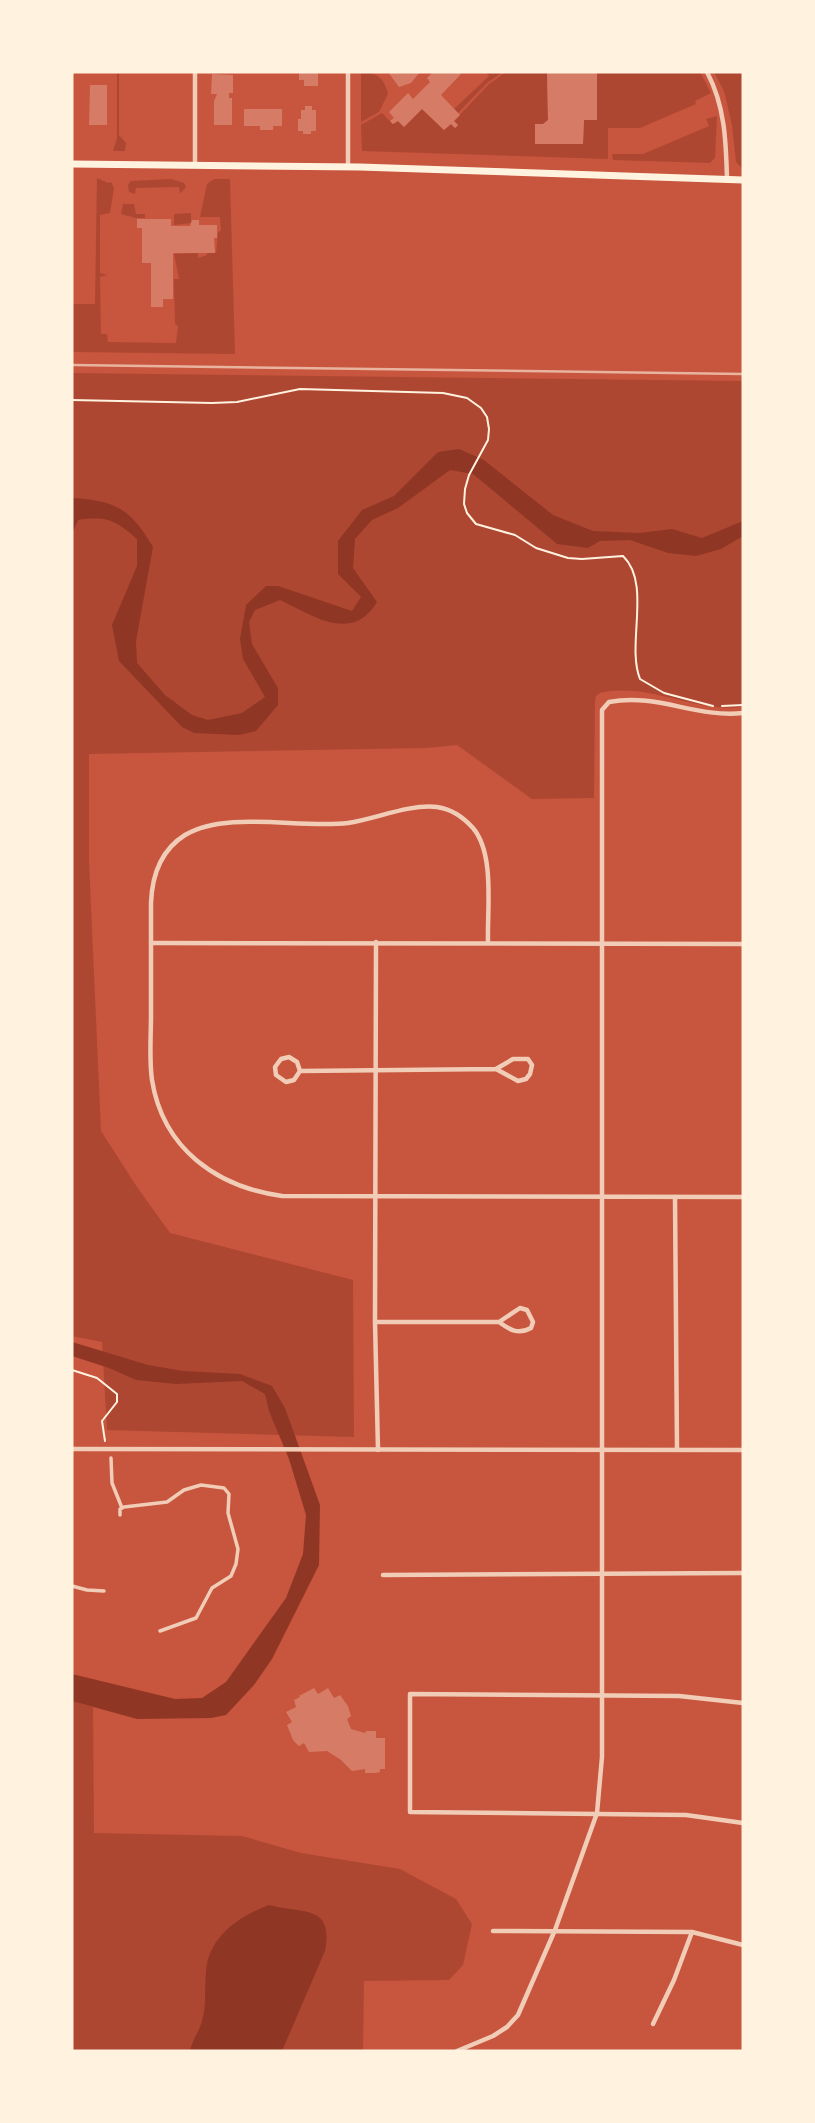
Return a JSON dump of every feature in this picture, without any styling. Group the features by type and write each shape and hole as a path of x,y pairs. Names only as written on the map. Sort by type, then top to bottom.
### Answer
{"main road":[{"path":"72,164 348,167 743,180"}],"street":[{"path":"195,72 195,164"},
{"path":"348,72 348,167"},
{"path":"707,72 723,116 727,179"},
{"path":"457,2051 493,2036 507,2027 518,2015 555,1930 597,1813 602,1757 604,706 620,700 677,704 708,714 743,713"},
{"path":"488,942 487,861 484,845 464,819 447,810 430,807 338,823 217,823 188,833 170,848 155,873 151,891 153,1085 164,1117 187,1152 218,1177 254,1192 282,1196 743,1197"},
{"path":"376,942 374,1070 378,1450"},
{"path":"151,943 743,944"},
{"path":"289,1057 297,1062 300,1071 294,1080 286,1082 276,1075 275,1067 281,1059 289,1057"},
{"path":"300,1071 496,1069 520,1057 528,1059 532,1065 526,1079 518,1081 496,1069"},
{"path":"675,1198 677,1448"},
{"path":"375,1322 499,1322 516,1332 531,1328 533,1322 527,1310 520,1308 499,1322"},
{"path":"72,1449 743,1450"},
{"path":"111,1458 112,1483 122,1508 120,1515"},
{"path":"122,1508 167,1502 184,1490 201,1485 224,1488 229,1494 228,1513 238,1549 231,1576 212,1588 196,1618 160,1631"},
{"path":"383,1575 743,1573"},
{"path":"72,1586 104,1591"},
{"path":"743,1703 687,1696 410,1694 410,1812 686,1815 743,1823"},
{"path":"493,1931 692,1932 743,1945"},
{"path":"653,2024 674,1980 692,1932"}],"path":[{"path":"72,400 237,402 300,389 443,393 467,398 481,408 487,417 488,440 469,475 465,489 464,504 476,524 514,535 536,548 561,556 582,559 623,556 636,579 635,654 640,679 664,693 705,704 743,705"},
{"path":"72,1370 97,1378 117,1394 117,1402 103,1421 103,1438 108,1448"}],"shaded area":[{"path":"117,72 119,135 126,143 125,151 113,151 117,138"},
{"path":"361,72 379,77 388,94 379,112 361,122"},
{"path":"486,72 503,72 487,83 458,113 454,109 489,76"},
{"path":"506,72 547,72 548,120 543,124 535,124 535,144 583,144 584,120 597,120 597,72 700,72 711,93 695,101 696,104 640,128 608,128 608,159 362,151 361,125 382,113 393,124 398,121 404,127 422,109 444,130 451,124 455,128 458,125 454,121 489,84"},
{"path":"714,72 743,72 743,169 736,162 732,125 724,91"},
{"path":"717,116 715,158 710,163 613,160 612,154 643,154 709,126 706,119"},
{"path":"97,178 111,182 114,188 110,213 100,215 100,273 107,275 100,277 101,334 107,334 108,342 176,343 178,326 175,324 174,279 179,279 174,254 198,253 198,258 207,253 216,253 218,232 221,231 220,217 200,217 207,184 214,179 230,179 235,354 72,352 72,304 95,304"},
{"path":"171,179 184,183 186,187 180,194 179,187 136,188 135,194 129,192 128,185 131,181"},
{"path":"123,204 134,204 136,214 145,214 145,218 121,214"},
{"path":"191,213 191,223 174,225 174,214"},
{"path":"72,373 743,381 743,707 707,706 636,691 600,693 595,702 594,798 532,799 457,745 427,748 89,754 89,861 101,1131 170,1233 353,1280 354,1437 107,1430 102,1342 72,1336"},
{"path":"459,449 484,460 553,515 593,531 639,533 672,529 702,538 743,521 743,536 721,549 696,556 668,553 630,540 600,541 588,548 557,544 473,474 450,470 398,508 372,520 355,539 353,568 377,602 367,615 356,622 331,622 280,600 255,610 249,622 252,644 278,688 278,705 256,731 239,735 194,733 182,727 119,661 112,625 137,566 137,539 123,527 104,519 78,520 72,534 72,498 100,501 120,509 137,524 153,547 136,641 137,663 165,695 192,715 208,720 242,713 265,697 243,659 240,639 246,605 266,586 278,586 352,611 361,597 338,574 338,541 362,510 394,496 438,452"},
{"path":"72,1342 148,1365 183,1371 240,1374 272,1386 285,1408 320,1505 319,1565 272,1659 254,1685 226,1715 211,1718 137,1719 72,1701 72,1674 175,1699 202,1698 226,1682 286,1598 303,1554 306,1515 265,1394 242,1381 176,1384 136,1380 72,1356"},
{"path":"72,1701 93,1707 94,1833 242,1836 301,1853 400,1869 456,1899 472,1924 463,1965 449,1980 364,1981 363,2051 72,2051"},
{"path":"269,1905 313,1914 325,1925 327,1936 325,1951 282,2051 190,2051 204,2015 206,1972 212,1948 236,1922"}],"building":[{"path":"299,72 318,72 318,86 304,86 304,80 299,80"},
{"path":"388,72 420,72 411,83 399,87"},
{"path":"433,72 461,74 441,95 460,115 454,121 458,125 455,128 451,124 444,130 422,109 404,127 398,121 393,124 390,121 394,118 389,112 408,93 413,99 430,82 427,78"},
{"path":"547,72 597,72 597,120 584,120 583,144 535,144 535,124 543,124 548,120"},
{"path":"212,74 233,75 233,93 229,93 229,98 232,98 232,125 214,125 214,101 217,94 211,94"},
{"path":"90,85 107,85 107,125 89,125"},
{"path":"305,106 312,106 312,110 316,110 316,131 311,131 311,134 298,131 298,119 301,119 301,110 305,110"},
{"path":"244,109 282,109 282,126 273,126 273,130 260,130 260,126 244,126"},
{"path":"137,219 171,219 171,226 190,226 192,220 199,220 199,225 217,225 215,253 173,253 173,299 163,299 163,307 151,307 151,263 142,263 142,228 137,228"},
{"path":"314,1688 318,1694 328,1688 334,1698 340,1695 348,1706 351,1716 347,1719 351,1729 365,1733 376,1731 376,1738 385,1738 385,1769 376,1773 365,1773 365,1769 352,1771 327,1751 309,1752 304,1743 299,1746 293,1740 287,1725 292,1722 286,1712 296,1707 294,1700"}],"railway":[{"path":"72,365 743,374"}]}
